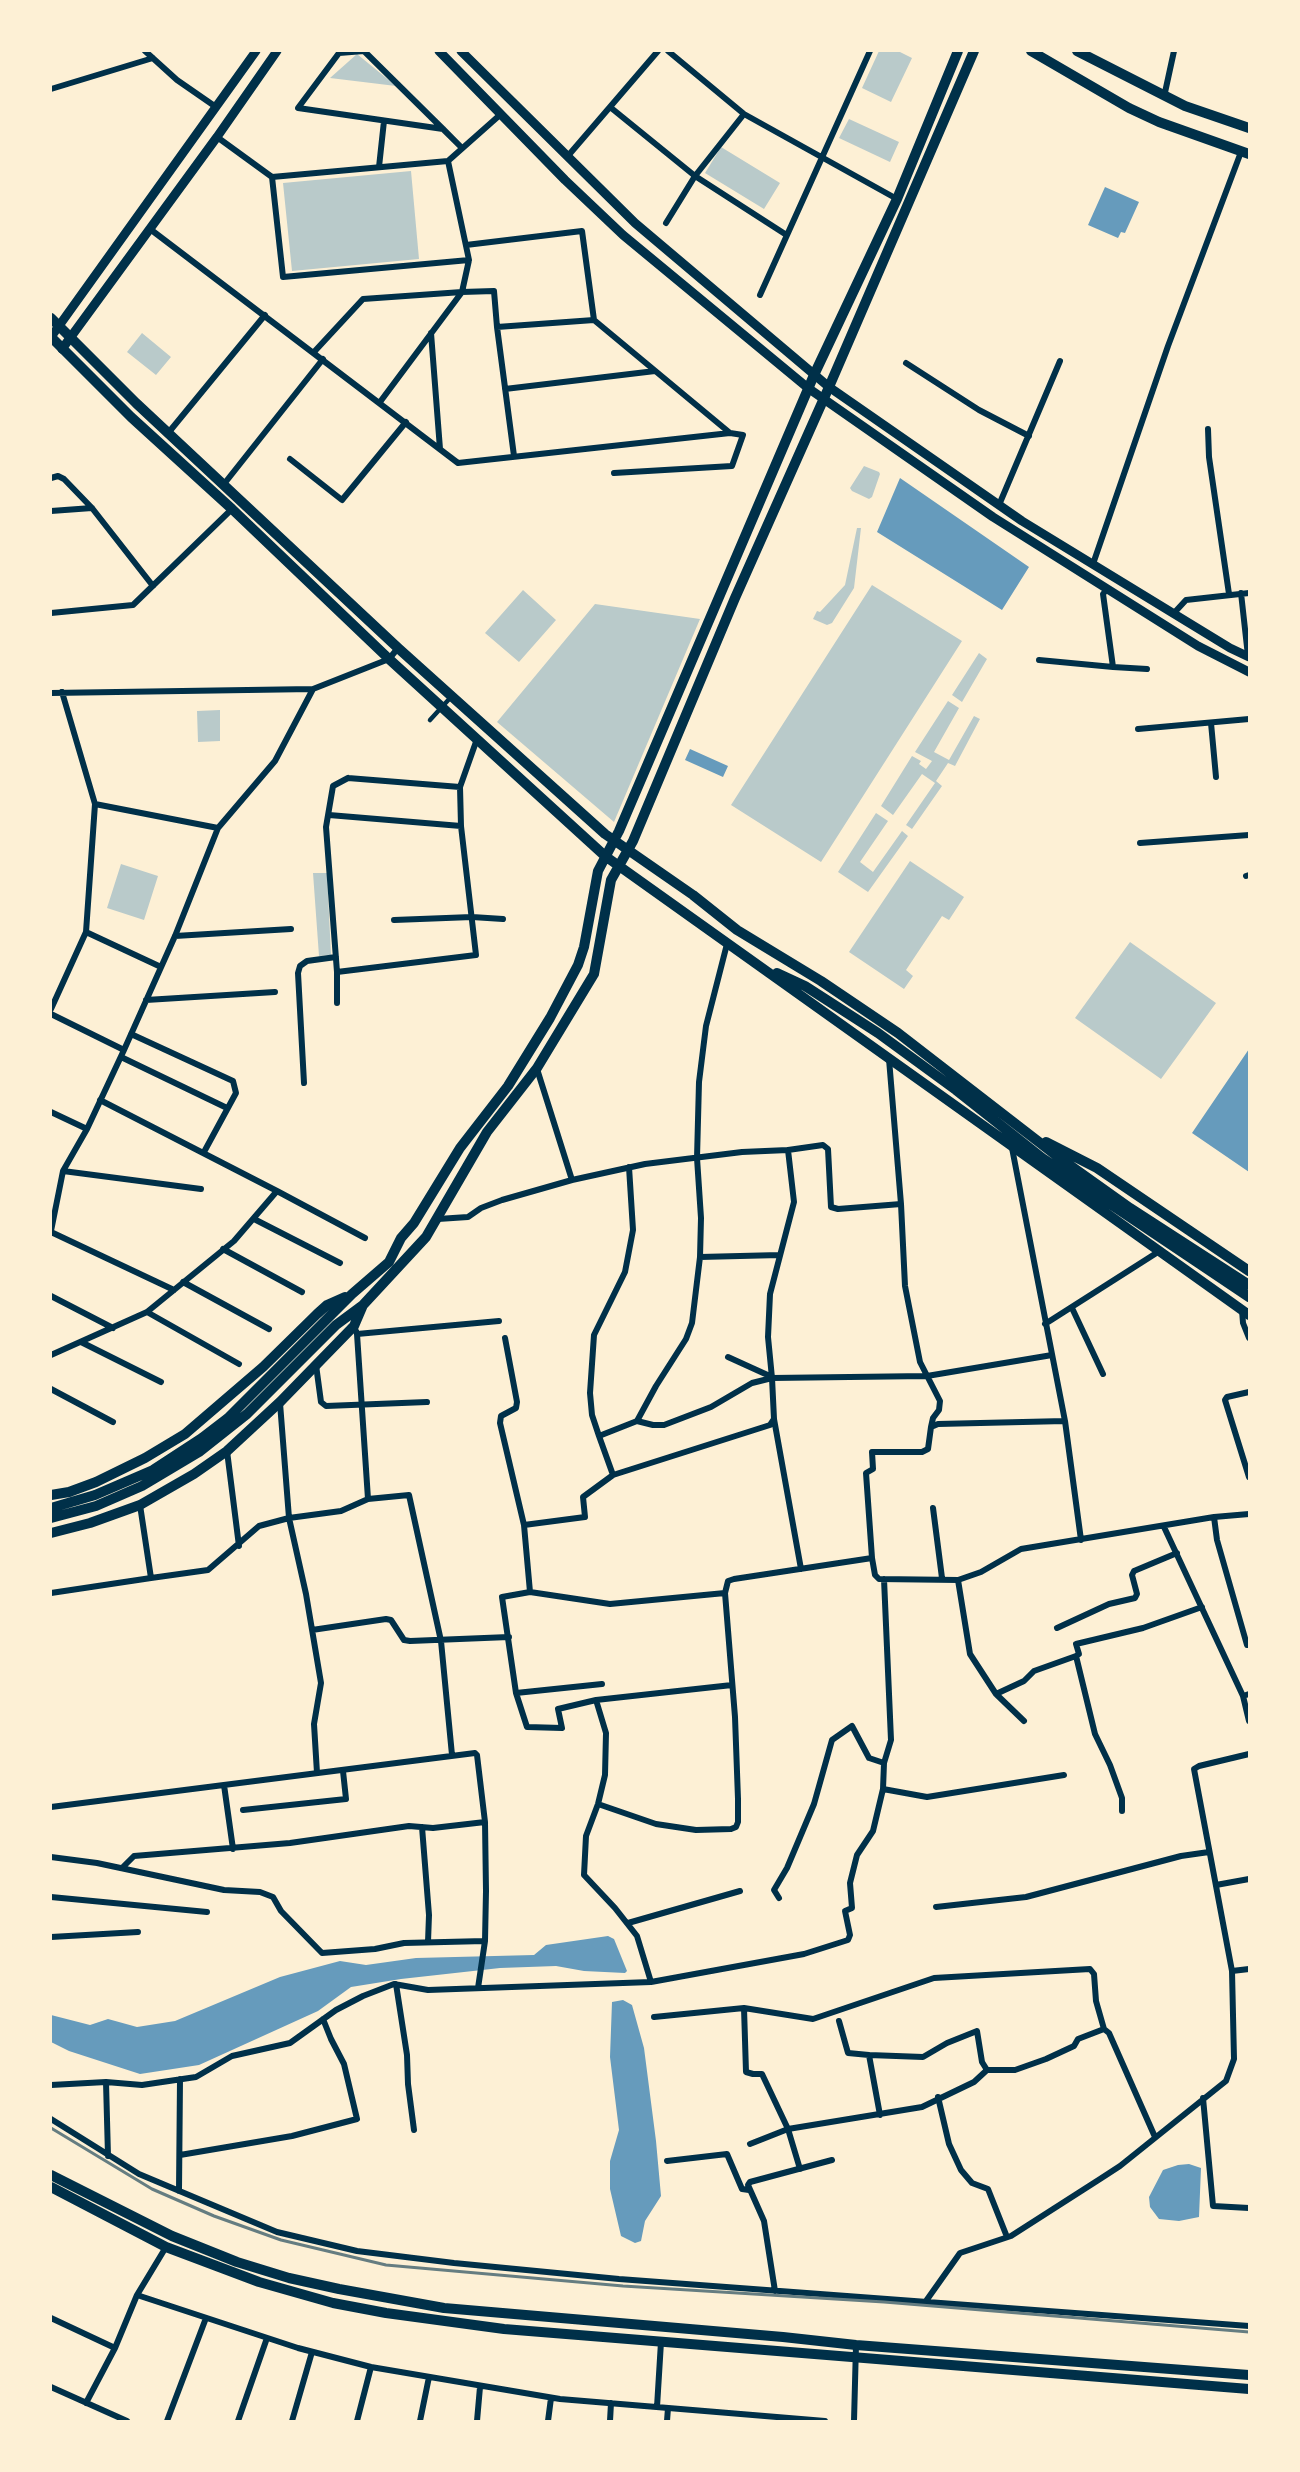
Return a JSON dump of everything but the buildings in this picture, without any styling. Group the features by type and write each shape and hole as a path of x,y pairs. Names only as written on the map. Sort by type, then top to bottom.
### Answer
{"main road":[{"path":"256,51 55,323 51,337 130,417 232,509 389,659 618,867 1246,1313"},
{"path":"62,349 277,51"},
{"path":"439,51 565,180 624,235 808,388 993,518 1198,646 1249,672"},
{"path":"461,51 635,223 829,387 999,506 1249,656"},
{"path":"51,1495 69,1492 112,1475 185,1434 263,1367 322,1310 352,1294 389,1262 401,1238 414,1223 460,1148 508,1086 570,982 584,947 594,885 605,856 614,840 808,388 897,199 958,51"},
{"path":"51,1508 77,1502 153,1470 202,1438 333,1321 363,1305 426,1237 487,1132 537,1068 594,974 608,892 618,867 628,850 735,598 824,399 974,51"},
{"path":"1030,51 1129,108 1160,122 1245,153"},
{"path":"1077,51 1164,97 1249,128"},
{"path":"55,323 398,648 614,840 693,895 737,930 804,970 898,1033 1037,1138 1057,1156 1130,1208 1249,1285"},
{"path":"993,518 999,506"},
{"path":"1068,565 1076,554"},
{"path":"768,972 784,976 815,993 878,1033 956,1090 1042,1158 1249,1297"},
{"path":"1012,1147 1025,1129"},
{"path":"1037,1138 1074,1154 1097,1168 1249,1271"},
{"path":"51,1518 80,1511 125,1495 199,1452 247,1414 333,1321 352,1294"},
{"path":"51,1533 90,1523 140,1505 194,1473 227,1450 355,1330 363,1305"},
{"path":"51,2175 172,2236 237,2262 289,2278 444,2308 856,2345 1249,2375"},
{"path":"51,2187 166,2247 259,2282 333,2303 386,2313 504,2329 1249,2389"},
{"path":"166,2247 172,2236"}],"street":[{"path":"145,51 177,80 216,106"},
{"path":"442,129 298,108 339,53 364,51 462,148"},
{"path":"567,157 658,51"},
{"path":"668,51 744,114 897,199"},
{"path":"760,295 785,234 870,51"},
{"path":"1164,97 1174,51"},
{"path":"51,89 153,58"},
{"path":"610,107 695,176 785,234"},
{"path":"217,137 272,177 448,161 501,114"},
{"path":"666,223 695,176 744,114"},
{"path":"379,167 384,121"},
{"path":"1093,564 1168,346 1245,153"},
{"path":"380,402 462,292 469,260 448,161"},
{"path":"272,177 283,277 469,260"},
{"path":"150,229 458,463 730,433 743,435 732,466 614,473"},
{"path":"466,245 582,231 594,320 730,433"},
{"path":"314,352 363,299 494,291 514,456"},
{"path":"169,432 266,315"},
{"path":"497,327 594,320"},
{"path":"432,333 440,448"},
{"path":"224,484 323,359"},
{"path":"999,506 1060,361"},
{"path":"906,363 979,410 1029,436"},
{"path":"506,389 655,371"},
{"path":"290,459 342,500 406,422"},
{"path":"1208,429 1209,457 1229,594"},
{"path":"51,478 58,476 64,479 92,508 153,586"},
{"path":"51,511 92,508"},
{"path":"51,613 133,605 232,509"},
{"path":"1107,589 1103,594 1113,667"},
{"path":"1241,593 1249,656"},
{"path":"1174,613 1186,600 1249,593"},
{"path":"51,693 313,689 389,659 398,648"},
{"path":"1039,660 1147,669"},
{"path":"174,1290 51,1231 63,1171 87,1129 121,1057 218,828 274,761 313,689"},
{"path":"51,1009 86,932 94,804 62,692"},
{"path":"429,720 454,693"},
{"path":"1138,729 1249,719"},
{"path":"1211,723 1216,777"},
{"path":"338,972 476,955 461,826 460,787 477,739"},
{"path":"337,1003 338,972 326,831 333,786 348,778 460,787"},
{"path":"94,804 218,828"},
{"path":"329,815 461,826"},
{"path":"1140,843 1249,835"},
{"path":"394,920 472,917 503,919"},
{"path":"174,936 291,930"},
{"path":"86,932 160,967"},
{"path":"637,1421 690,1331 696,1305 701,1208 697,1158 699,1082 706,1026 726,944"},
{"path":"304,1083 298,973 300,966 307,961 336,957"},
{"path":"146,1000 274,992"},
{"path":"52,1017 124,1050"},
{"path":"131,1034 233,1082 236,1093 204,1152"},
{"path":"121,1057 227,1108"},
{"path":"889,1059 905,1286 920,1362 940,1401 939,1410 933,1418 928,1449 922,1452 872,1452 873,1469 866,1473 872,1558 876,1578 958,1580 981,1572 1021,1550 1214,1517 1249,1514"},
{"path":"537,1068 572,1179"},
{"path":"100,1100 204,1152 365,1238"},
{"path":"51,1112 87,1129"},
{"path":"438,1219 468,1217 491,1204 572,1179 629,1167 742,1152 825,1146 828,1149 831,1207 834,1209 901,1204"},
{"path":"1012,1147 1065,1421 1081,1540"},
{"path":"788,1150 794,1202 770,1294 768,1337 774,1419 801,1569"},
{"path":"613,1475 592,1414 590,1393 594,1335 625,1272 633,1230 629,1167"},
{"path":"63,1171 201,1189"},
{"path":"51,1355 147,1312 223,1249 254,1219 278,1191"},
{"path":"254,1219 340,1263"},
{"path":"223,1249 302,1292"},
{"path":"1045,1324 1158,1252"},
{"path":"700,1257 780,1256"},
{"path":"183,1282 269,1329"},
{"path":"51,1296 113,1328"},
{"path":"1072,1308 1102,1374"},
{"path":"147,1312 239,1364"},
{"path":"1246,1313 1243,1323 1249,1338"},
{"path":"368,1499 355,1330 499,1322"},
{"path":"505,1338 518,1402 516,1408 501,1416 500,1423 524,1525 530,1592"},
{"path":"81,1342 161,1382"},
{"path":"599,1436 637,1421 664,1425 711,1407 743,1387 772,1377 842,1379 927,1376 1052,1355"},
{"path":"728,1357 772,1377"},
{"path":"316,1365 322,1405 427,1402"},
{"path":"51,1389 113,1422"},
{"path":"1249,1392 1227,1397 1225,1400 1249,1478"},
{"path":"280,1402 289,1518 321,1683 314,1724 317,1773"},
{"path":"524,1525 585,1517 583,1497 613,1475 770,1425 774,1419"},
{"path":"931,1427 938,1424 1065,1421"},
{"path":"227,1450 239,1546"},
{"path":"51,1593 208,1570 239,1546 259,1526 289,1518 341,1511 368,1499 409,1494 441,1641 452,1755"},
{"path":"140,1505 151,1578"},
{"path":"933,1508 942,1578"},
{"path":"1214,1517 1217,1540 1247,1645"},
{"path":"1164,1527 1246,1695 1249,1721"},
{"path":"1057,1628 1109,1604 1135,1598 1137,1594 1132,1575 1134,1571 1177,1553"},
{"path":"598,1804 656,1824 696,1830 736,1827 738,1799 725,1593 728,1581 872,1558"},
{"path":"51,2085 106,2082 142,2085 196,2077 232,2056 290,2043 323,2019 363,1995 396,1984 429,1990 651,1982 804,1954 848,1940 850,1935 845,1911 852,1908 850,1883 853,1868 857,1855 873,1831 883,1789 884,1763 891,1740 884,1579"},
{"path":"958,1580 970,1654 996,1694 1024,1721"},
{"path":"725,1593 610,1604 530,1592 502,1597 516,1693 527,1728 562,1728 558,1709 596,1700 732,1685"},
{"path":"1122,1811 1122,1798 1095,1734 1076,1656 1079,1654 1076,1644 1143,1628 1171,1616 1202,1607"},
{"path":"312,1630 386,1619 391,1620 397,1626 404,1640 441,1641 509,1637"},
{"path":"996,1694 1024,1681 1034,1671 1076,1656"},
{"path":"516,1693 602,1684"},
{"path":"596,1700 606,1733 605,1774 598,1804 586,1836 584,1875 637,1936 651,1982"},
{"path":"779,1898 774,1890 787,1868 814,1804 832,1740 852,1726 869,1758 884,1763"},
{"path":"51,1807 343,1771 470,1752 477,1755 485,1822 485,1941 478,1988"},
{"path":"926,2301 960,2253 1007,2237 1120,2166 1226,2081 1234,2059 1232,1971 1194,1769 1249,1754"},
{"path":"243,1810 346,1799 343,1771"},
{"path":"883,1789 927,1797 1064,1775"},
{"path":"224,1785 233,1849"},
{"path":"122,1868 134,1856 233,1849 393,1830 409,1826 485,1822"},
{"path":"422,1827 429,1915 428,1942"},
{"path":"936,1907 1026,1897 1137,1867 1209,1852"},
{"path":"51,1857 122,1868 224,1890 260,1892 273,1897 281,1911 322,1953 428,1942 485,1941"},
{"path":"1216,1885 1249,1879"},
{"path":"628,1923 740,1892"},
{"path":"51,1897 207,1912"},
{"path":"51,1938 138,1932"},
{"path":"654,2017 744,2008 813,2019 934,1978 1090,1969 1094,1974 1096,2001 1104,2029 1109,2033 1155,2137"},
{"path":"1232,1971 1249,1969"},
{"path":"396,1984 407,2055 414,2130"},
{"path":"744,2008 746,2072 762,2074 788,2129 800,2169"},
{"path":"180,2156 292,2136 357,2119 344,2064 323,2019"},
{"path":"838,2021 848,2053 869,2055 923,2057 947,2043 976,2031 982,2062 987,2070"},
{"path":"750,2144 788,2129 922,2106 974,2082 987,2070 1015,2070 1046,2059 1074,2046 1078,2039 1104,2029"},
{"path":"869,2055 880,2115"},
{"path":"179,2191 180,2079"},
{"path":"106,2082 108,2156"},
{"path":"938,2097 949,2144 961,2170 972,2183 988,2189 1007,2237"},
{"path":"1203,2098 1213,2206 1249,2208"},
{"path":"51,2119 139,2174 277,2232 357,2251 465,2265 775,2291 1249,2326"},
{"path":"667,2161 727,2154 742,2188 749,2190"},
{"path":"775,2291 764,2221 749,2190 750,2182 832,2160"},
{"path":"86,2403 115,2348 137,2295 166,2247"},
{"path":"137,2295 312,2352 371,2367 480,2387 551,2398 825,2421"},
{"path":"51,2318 115,2348"},
{"path":"167,2421 206,2318"},
{"path":"237,2421 267,2338"},
{"path":"657,2407 661,2342"},
{"path":"854,2421 856,2345"},
{"path":"292,2421 312,2352"},
{"path":"357,2421 371,2367"},
{"path":"420,2421 429,2377"},
{"path":"51,2387 127,2421"},
{"path":"477,2421 480,2387"},
{"path":"548,2421 551,2398"},
{"path":"610,2421 611,2403"},
{"path":"667,2421 668,2408"},
{"path":"733,2421 734,2413"}],"shaded area":[{"path":"879,51 898,51 912,58 891,102 862,88"},
{"path":"357,54 396,86 330,78"},
{"path":"849,119 899,142 890,162 839,138"},
{"path":"721,147 780,183 764,209 705,173"},
{"path":"411,171 419,259 292,271 283,183"},
{"path":"142,333 171,357 156,375 127,352"},
{"path":"864,466 880,474 872,497 869,499 850,488"},
{"path":"857,528 861,528 854,588 832,623 827,625 813,619 817,611 820,612 845,585"},
{"path":"872,585 962,641 821,862 731,805"},
{"path":"523,590 556,620 519,662 485,633"},
{"path":"595,604 700,619 614,822 497,722"},
{"path":"979,653 987,659 962,702 952,695"},
{"path":"948,701 959,708 934,752 949,760 974,716 980,719 955,766 948,763 936,781 942,786 912,829 906,825 935,783 922,774 893,815 881,806 912,756 921,761 919,764 926,769 932,761 915,752"},
{"path":"220,710 220,741 198,742 197,711"},
{"path":"876,813 888,821 860,862 873,872 902,831 908,836 868,892 838,872"},
{"path":"910,861 964,897 949,920 942,916 906,970 913,976 904,989 849,952"},
{"path":"121,864 158,876 144,920 107,908"},
{"path":"313,873 327,873 331,955 319,956"},
{"path":"1130,942 1216,1003 1161,1079 1075,1018"}],"water":[{"path":"1105,187 1139,202 1125,233 1121,232 1118,238 1088,225"},
{"path":"900,478 1029,567 1002,610 877,532"},
{"path":"690,749 728,766 723,777 685,760"},
{"path":"1249,1049 1249,1172 1192,1133"},
{"path":"608,1936 614,1939 627,1971 625,1973 584,1971 556,1966 500,1968 351,1987 318,2011 199,2065 140,2074 69,2051 51,2042 51,2015 90,2025 108,2019 137,2027 175,2021 280,1977 340,1961 366,1965 416,1958 534,1955 546,1945"},
{"path":"623,2000 632,2005 644,2048 661,2196 645,2221 641,2241 635,2243 621,2236 610,2189 610,2161 619,2130 610,2057 612,2002"},
{"path":"1189,2164 1201,2168 1199,2217 1179,2221 1159,2219 1150,2207 1149,2197 1163,2170"}],"railway":[{"path":"51,2128 152,2189 214,2216 281,2240 386,2265 623,2286 884,2302 1249,2332"}]}
